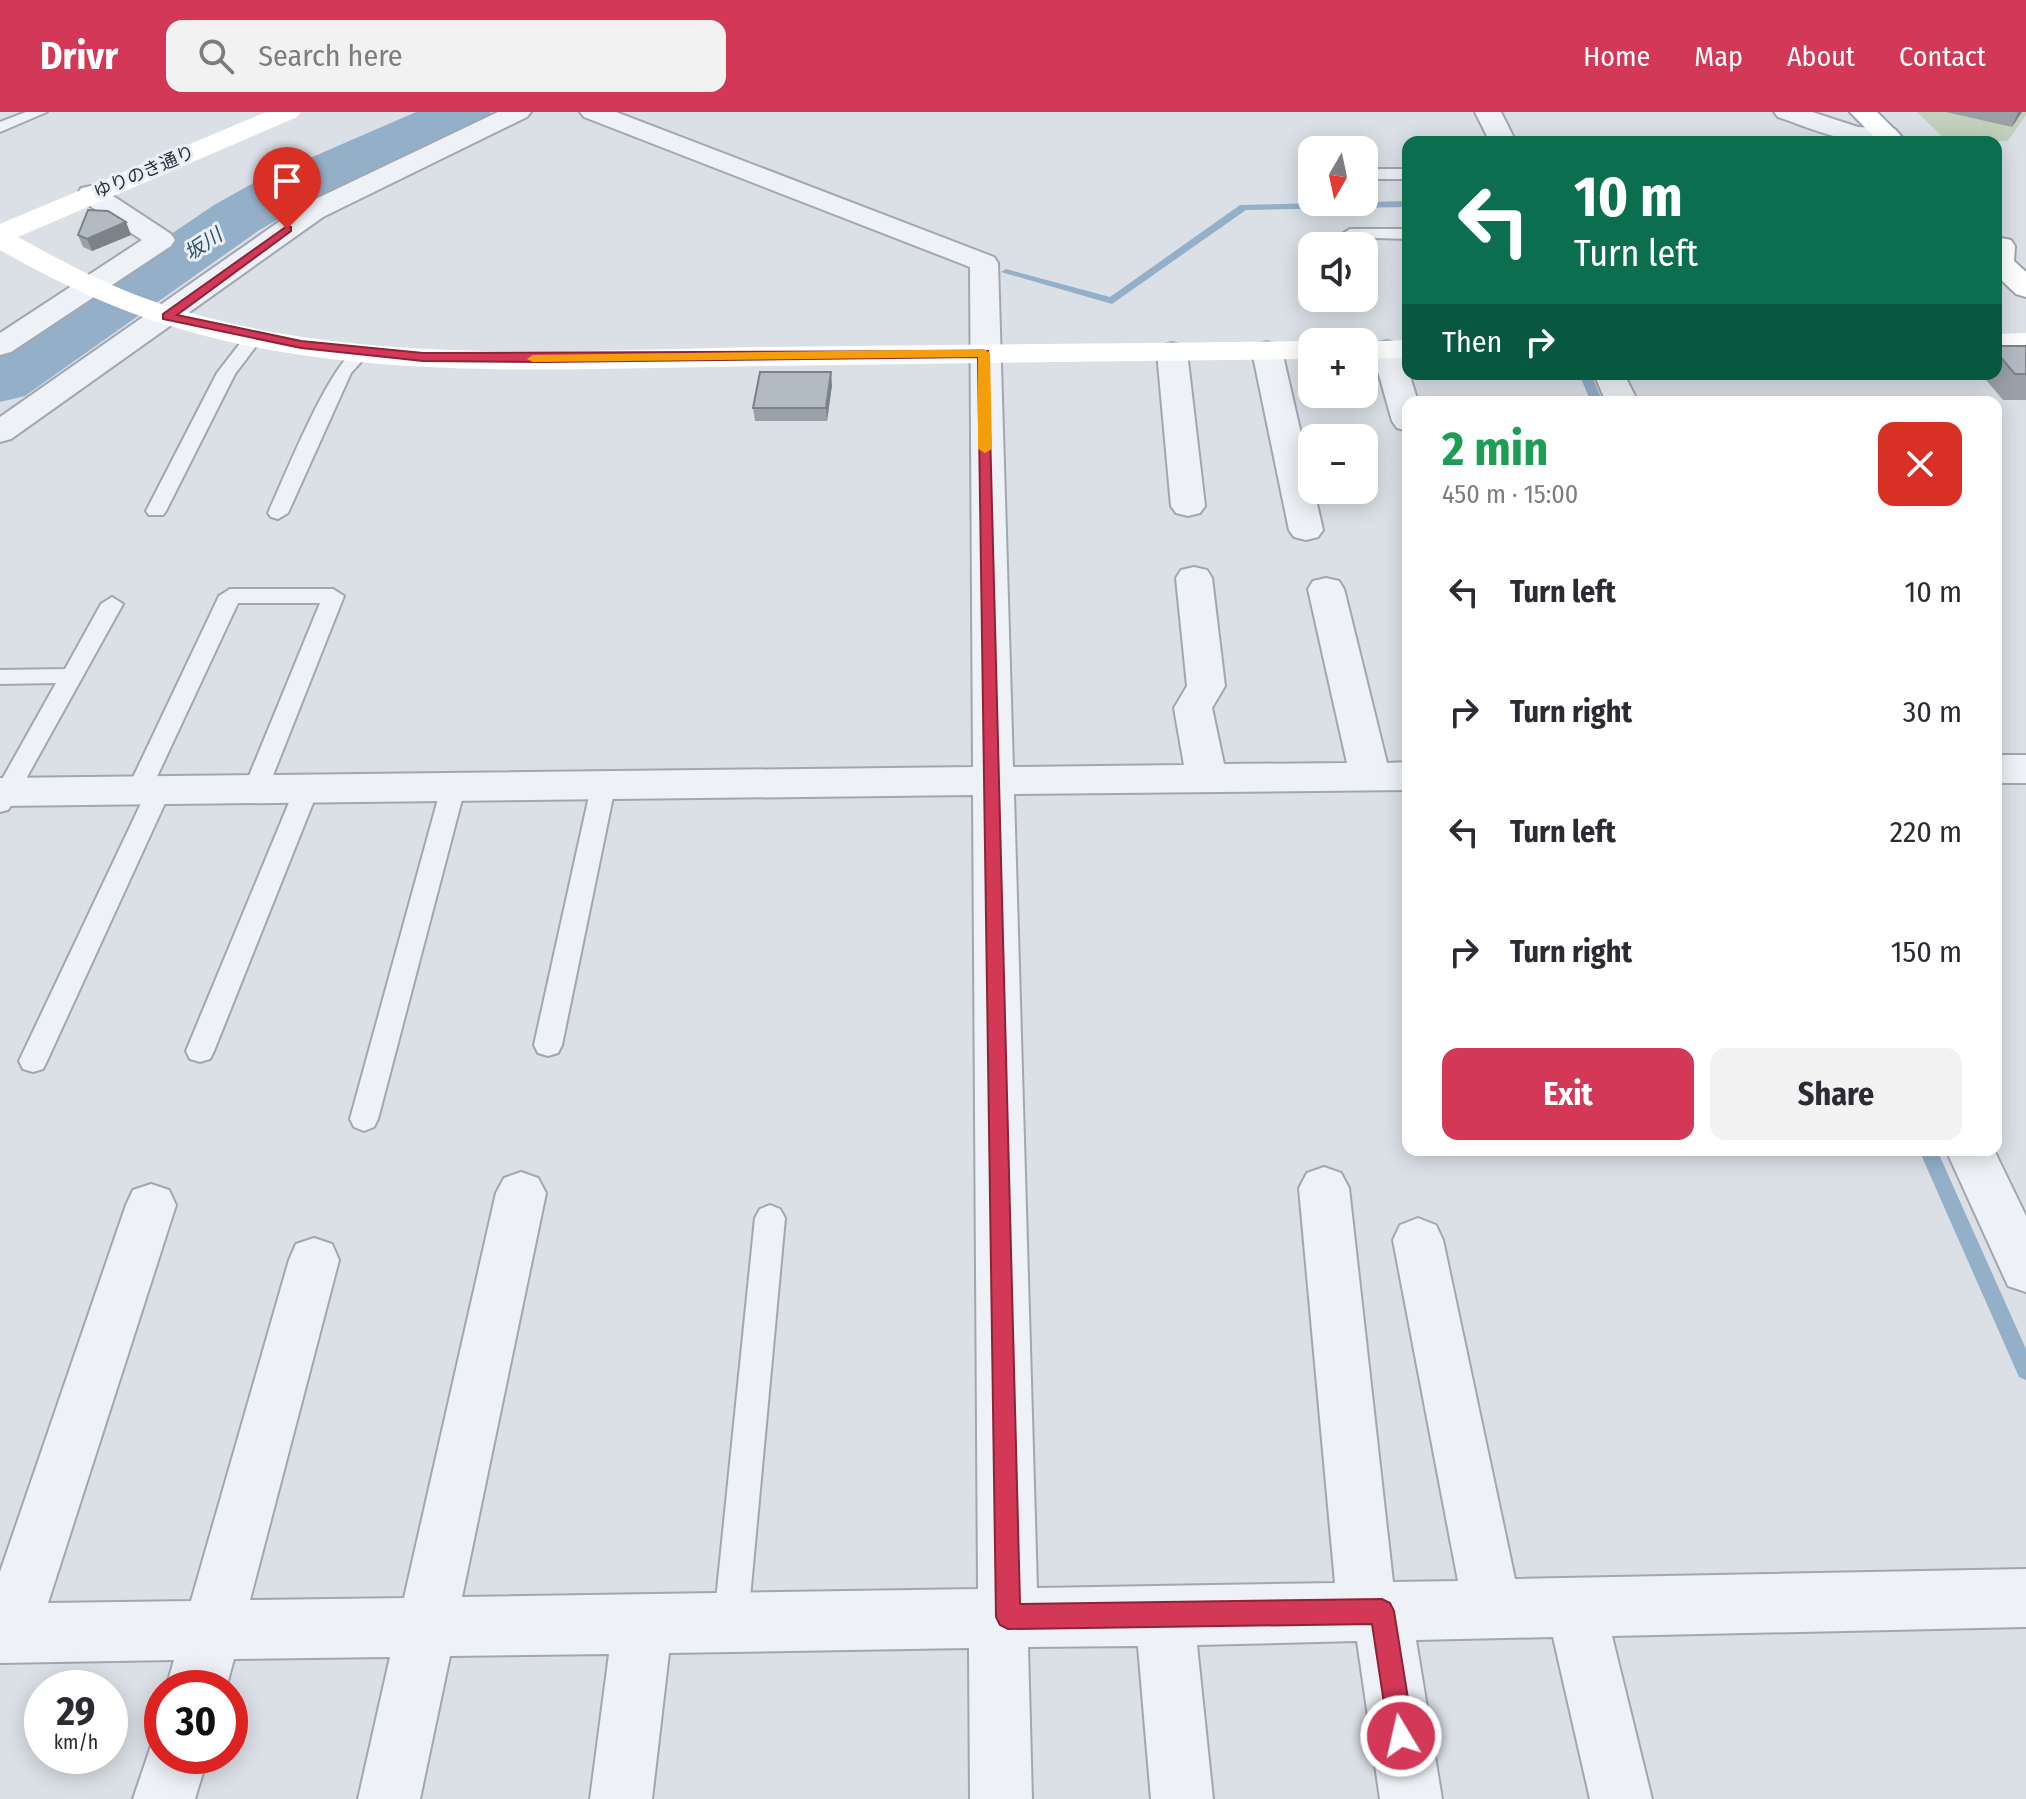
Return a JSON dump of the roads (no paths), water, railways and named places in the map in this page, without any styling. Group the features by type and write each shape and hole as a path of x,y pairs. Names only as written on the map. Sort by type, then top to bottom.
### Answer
{"street":[{"name":"ゆりのき通り","path":"0,236 91,194 288,112"},
{"path":"0,432 160,314 313,211 518,112"},
{"path":"593,112 984,263 994,781 1003,1616 1001,1799"},
{"path":"1488,112 1500,136"},
{"path":"1787,112 1867,136"},
{"path":"1863,112 1888,136"},
{"path":"0,346 161,240 91,194"},
{"path":"0,236 90,289 160,314 254,337 362,351 480,359 1298,350"},
{"path":"2002,265 2026,288"},
{"path":"2002,343 2026,342"},
{"path":"1386,350 1402,402"},
{"path":"1267,351 1306,530"},
{"path":"1172,352 1188,506"},
{"path":"1194,578 1206,686 1193,708 1207,778"},
{"path":"2,796 256,788 603,787 1389,776 1326,589"},
{"path":"2002,769 2026,769"},
{"path":"1973,1156 2026,1270"},
{"path":"1324,1188 1374,1611 1411,1799"},
{"path":"389,1799 521,1193"},
{"path":"151,1205 19,1602 3,1633 1165,1616 2026,1598"},
{"path":"1418,1240 1492,1607"},
{"path":"201,1670 314,1260"},
{"path":"1576,1607 1621,1799"},
{"path":"1165,1616 1182,1799"},
{"path":"621,1799 643,1622"},
{"path":"164,1799 172,1774"}],"lane":[{"path":"0,127 40,112"},
{"path":"1378,174 1402,174"},
{"path":"1378,234 1402,234"},
{"path":"156,511 226,373 254,337"},
{"path":"278,513 343,371 362,351"},
{"path":"33,1061 230,596 333,596 256,788"},
{"path":"2,796 112,604"},
{"path":"0,677 69,676"},
{"path":"548,1045 603,787"},
{"path":"200,1051 307,788"},
{"path":"364,1119 453,788"},
{"path":"731,1620 770,1218"}],"waterway":[{"name":"坂川","path":"0,381 236,218 278,194 463,112"},
{"path":"1006,272 1112,301 1244,207 1402,204"},
{"path":"1588,380 1594,396"},
{"path":"1931,1156 2026,1371"}]}
